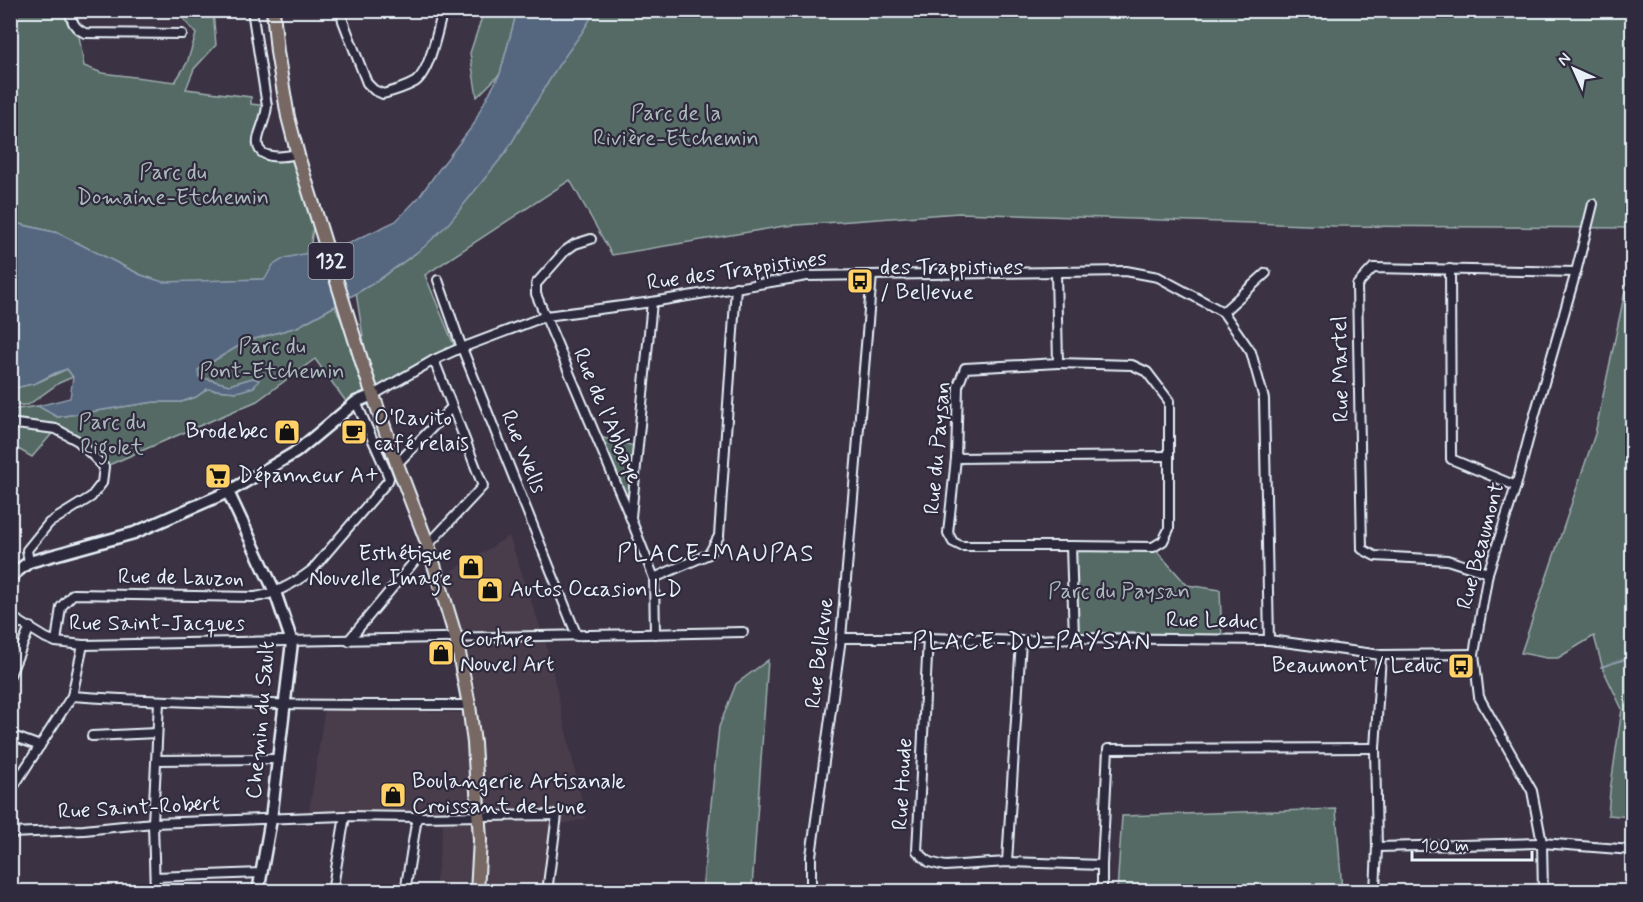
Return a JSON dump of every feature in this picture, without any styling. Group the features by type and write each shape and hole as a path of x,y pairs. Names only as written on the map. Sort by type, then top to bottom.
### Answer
{"main road":[{"name":"132","path":"273,10 277,52 288,117 298,154 373,395 428,545 456,638 474,743 480,840 477,891"}],"street":[{"path":"69,10 74,25 85,33 182,34"},
{"path":"252,10 267,106 265,120 258,136 258,144 262,153 271,157 279,158 298,154"},
{"path":"341,10 343,21 367,83 374,90 383,94 415,82 420,77 427,63 443,10"},
{"name":"Rue Beaumont","path":"1543,891 1542,843 1532,790 1479,697 1474,654 1488,573 1516,486 1593,204"},
{"name":"Rue de l'Abbaye","path":"591,239 575,244 565,251 536,284 536,294 654,578 655,634"},
{"name":"Rue Martel","path":"1488,573 1447,560 1375,556 1362,549 1357,285 1373,268 1576,272"},
{"path":"1450,269 1451,459 1516,486"},
{"name":"Rue des Trappistines","path":"373,395 434,360 546,316 652,302 807,276 1126,271 1158,277 1223,312 1251,352 1264,399 1269,640"},
{"path":"1056,273 1058,363"},
{"path":"1223,312 1266,273"},
{"name":"Rue Bellevue","path":"811,891 811,856 841,638 872,275"},
{"name":"Rue Wells","path":"438,280 462,348 577,636"},
{"path":"654,578 709,554 719,536 736,287"},
{"path":"630,519 652,302"},
{"path":"348,641 428,545 483,486 434,360"},
{"name":"Rue du Paysan","path":"1058,363 1132,366 1147,372 1169,401 1169,529 1163,541 1153,547 960,546 953,542 948,533 956,458 958,386 965,368 1058,363"},
{"path":"10,579 29,562 134,533 228,492 296,452 356,402 373,395"},
{"name":"Rue de Lauzon","path":"56,642 61,607 73,594 255,597 275,592 300,580 312,570 389,478 356,402"},
{"path":"397,464 452,407"},
{"path":"16,424 56,429 78,441 104,467 102,483 91,497 50,523 38,536 27,550 29,562"},
{"path":"956,458 1168,456"},
{"name":"Chemin du Sault","path":"228,492 275,592 292,642 271,819 258,891"},
{"path":"1071,546 1074,638"},
{"name":"Rue Saint-Jacques","path":"10,616 56,642 83,645 743,632"},
{"path":"10,675 30,627"},
{"name":"Rue Leduc","path":"841,638 1021,641 1074,638 1269,640 1380,655 1474,654"},
{"name":"Rue Houde","path":"928,638 918,851 929,862 945,866 1007,862 1102,865"},
{"path":"1007,862 1021,641"},
{"path":"10,792 72,696 83,645"},
{"path":"1375,891 1377,847 1375,748 1380,655"},
{"path":"72,696 159,702 285,705 469,705"},
{"path":"154,891 153,823 159,702"},
{"path":"92,736 157,733"},
{"path":"10,735 40,746"},
{"path":"1102,891 1108,749 1375,748"},
{"path":"157,760 278,759"},
{"name":"Rue Saint-Robert","path":"10,833 84,830 153,823 345,816 557,815 547,891"},
{"path":"332,891 345,816"},
{"path":"405,891 417,817"},
{"path":"1377,847 1542,843 1632,850"},
{"path":"154,877 261,873"}],"shaded area":[{"path":"509,536 547,647 586,819 551,826 541,891 435,891 443,824 308,820 325,707 462,713 434,580"}],"green space":[{"name":"Parc du Domaine-Etchemin","path":"10,11 69,11 78,30 84,66 102,73 175,82 187,63 196,34 181,16 181,11 213,11 216,45 194,69 186,89 251,97 251,104 267,106 260,150 279,157 296,149 315,210 310,252 265,279 163,283 141,275 58,233 11,222"},
{"path":"484,11 517,11 500,74 477,97 470,53"},
{"name":"Parc de la Rivière-Etchemin","path":"566,11 1632,11 1632,228 1334,226 959,213 784,226 612,255 570,180 425,275 456,350 350,407 315,359 257,401 104,467 78,441 56,429 32,457 11,445 11,410 38,406 58,417 154,402 181,402 196,397 207,389 237,392 253,378 229,385 199,377 198,370 247,341 297,327 335,306 372,392 356,293 416,253"},
{"path":"1632,258 1632,817 1608,815 1622,709 1603,669 1594,636 1558,658 1521,653 1595,434"},
{"path":"67,369 73,377 59,383 28,405 11,405 10,389 36,383"},
{"path":"596,436 638,447 631,519"},
{"name":"Parc du Paysan","path":"1071,546 1153,547 1187,585 1220,590 1222,639 1074,638"},
{"path":"768,660 752,888 750,891 702,891 719,727 736,684"},
{"path":"1336,809 1342,891 1117,891 1122,816"}],"water":[{"path":"517,11 595,11 558,66 506,152 449,223 424,247 377,281 297,327 247,341 198,370 199,377 229,385 253,378 259,380 254,387 237,392 207,389 196,397 181,402 154,402 57,417 38,406 70,398 73,377 67,369 36,383 11,389 10,222 58,233 141,275 163,282 265,279 273,265 285,258 345,245 396,221 419,197 474,124 500,74"}],"waterway":[{"path":"1601,667 1625,659 1632,661"}],"place":[{"name":"des Trappistines / Bellevue","path":"860,281"},
{"name":"Brodebec","path":"287,432"},
{"name":"O'Ravito café relais","path":"354,432"},
{"name":"Dépanneur A+","path":"218,476"},
{"name":"Esthétique Nouvelle Image","path":"471,567"},
{"name":"Autos Occasion LD","path":"490,590"},
{"name":"Couture Nouvel Art","path":"441,653"},
{"name":"Beaumont / Leduc","path":"1461,666"},
{"name":"Boulangerie Artisanale Croissant de Lune","path":"393,795"}],"district":[{"name":"PLACE-MAUPAS","path":"716,554"},
{"name":"PLACE-DU-PAYSAN","path":"1032,642"}],"park label":[{"name":"Parc du Pont-Etchemin","path":"272,360"},
{"name":"Parc du Rigolet","path":"112,436"}]}
